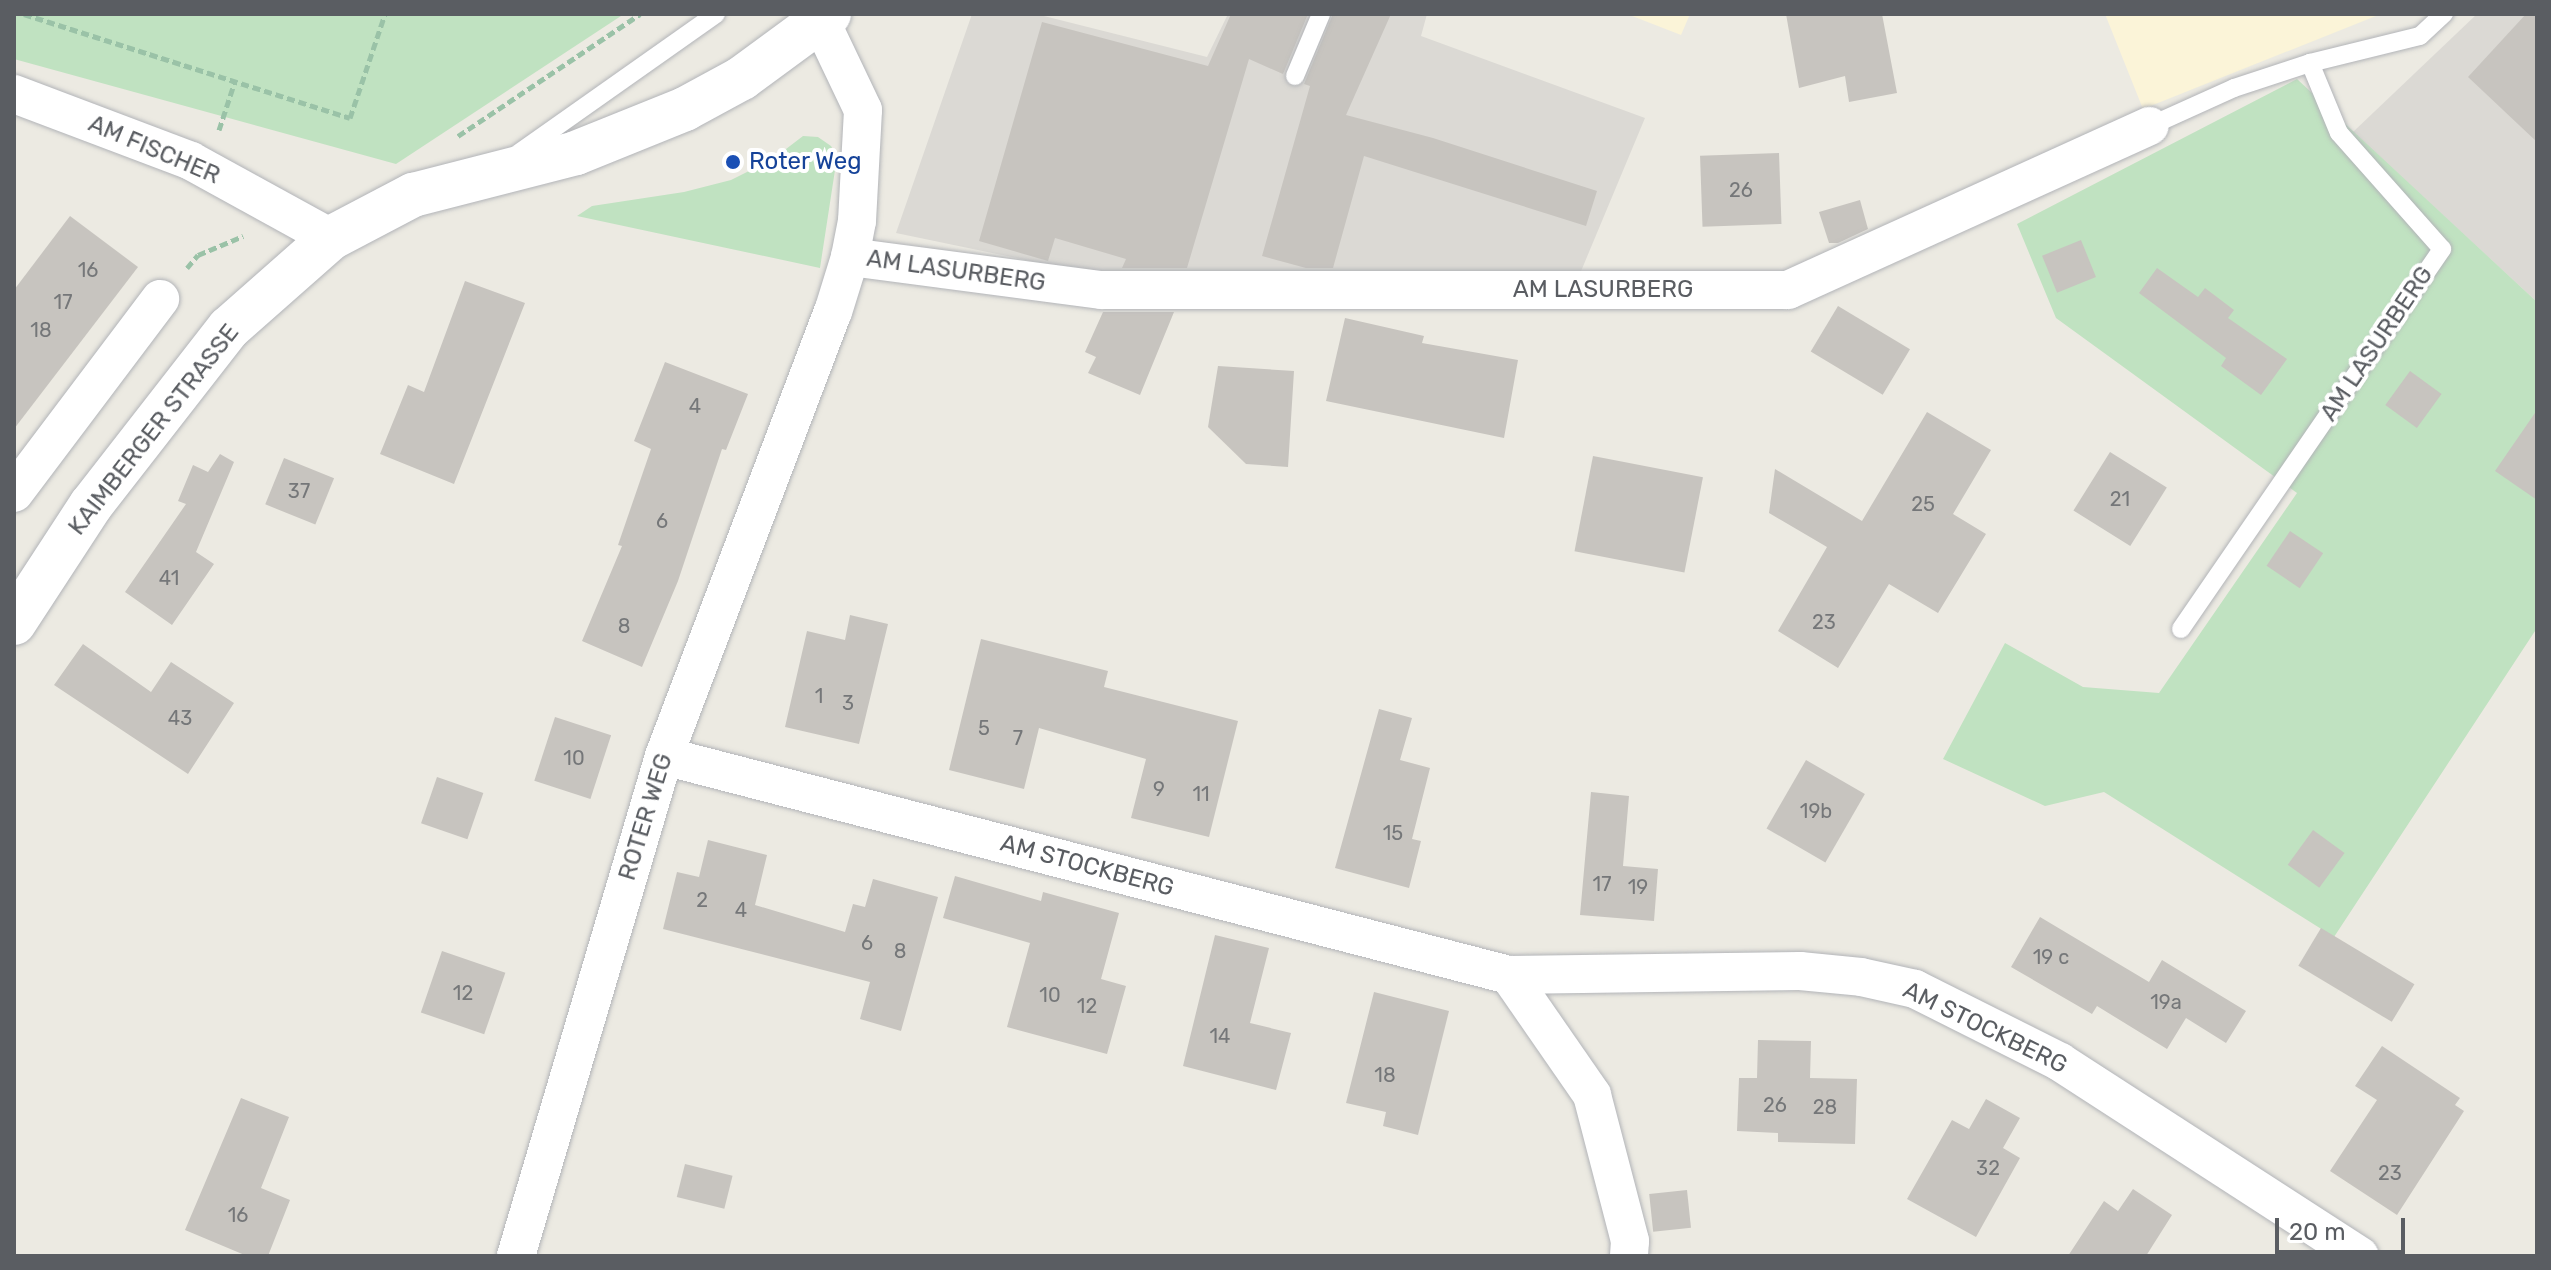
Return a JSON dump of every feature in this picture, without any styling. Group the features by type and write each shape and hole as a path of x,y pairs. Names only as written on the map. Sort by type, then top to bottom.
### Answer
{"main road":[{"name":"KAIMBERGER STRASSE","path":"14,623 91,505 229,328 331,238 413,195 576,153 685,109 742,78 825,18"}],"street":[{"name":"ROTER WEG","path":"516,1256 664,756 833,312 850,257 857,221 863,110 825,18"},
{"name":"AM FISCHER","path":"14,94 206,169 331,238"},
{"name":"AM LASURBERG","path":"850,257 1101,290 1788,290 2150,126"},
{"path":"14,493 160,299"},
{"name":"AM STOCKBERG","path":"664,756 1509,975 1800,971 1861,977 1915,989 2060,1062 2360,1256"},
{"path":"1509,975 1592,1095 1630,1241 1629,1256"}],"lane":[{"path":"489,175 716,14"},
{"path":"1295,76 1321,14"},
{"name":"AM LASURBERG","path":"2150,126 2234,88 2310,63 2420,36 2444,14"},
{"name":"AM LASURBERG","path":"2181,629 2442,249 2339,133 2310,63"}],"path":[{"path":"24,14 350,118 385,14"},
{"path":"456,137 640,14"},
{"path":"206,169 235,81"},
{"path":"160,299 198,255 238,240 279,209"}],"shaded area":[{"path":"972,14 1036,14 1207,57 1228,14 1427,14 1421,36 1645,118 1579,276 1098,275 896,233"},
{"path":"1627,14 1690,14 1681,35"},
{"path":"2105,14 2381,14 2143,109"},
{"path":"2477,14 2537,14 2537,302 2353,132"}],"green space":[{"path":"14,14 624,14 396,164 14,59"},
{"path":"2297,79 2537,302 2537,628 2334,937 2104,792 2045,806 1943,759 2005,643 2083,687 2159,693 2297,493 2056,318 2017,224"},
{"path":"803,136 818,137 831,146 837,157 820,268 577,216 592,206 684,192 731,180 773,159"}],"building":[{"path":"1231,14 1308,14 1283,74 1249,59 1187,268 1122,268 1126,259 1055,238 1048,261 979,241 1042,22 1208,66"},
{"path":"1333,14 1391,14 1346,115 1433,138 1597,191 1586,226 1364,156 1333,268 1306,268 1262,256 1310,86 1304,84"},
{"path":"1786,14 1882,14 1897,93 1849,102 1845,76 1799,88"},
{"path":"2526,14 2537,14 2537,142 2468,77"},
{"path":"1779,153 1781,224 1703,227 1700,156"},
{"path":"1860,200 1868,229 1838,243 1829,243 1819,212"},
{"path":"70,216 138,267 14,429 14,290"},
{"path":"2081,240 2096,277 2057,293 2042,256"},
{"path":"2157,268 2198,297 2205,288 2234,310 2228,318 2287,359 2261,395 2221,366 2226,358 2139,293"},
{"path":"465,281 525,303 454,484 380,454 408,385 424,392"},
{"path":"1838,306 1910,349 1883,395 1811,351"},
{"path":"1103,312 1174,312 1140,395 1088,373 1096,357 1085,352"},
{"path":"1345,318 1424,336 1422,343 1518,360 1504,438 1326,401"},
{"path":"665,362 748,394 726,450 722,449 678,581 642,667 582,641 622,546 618,545 651,449 634,441"},
{"path":"1218,366 1294,371 1288,467 1246,464 1208,427"},
{"path":"2410,371 2442,394 2417,428 2385,405"},
{"path":"2537,410 2537,500 2495,471"},
{"path":"1927,412 1991,450 1953,514 1986,534 1938,613 1889,584 1838,668 1778,631 1827,547 1769,513 1775,469 1862,521"},
{"path":"2110,452 2167,488 2130,546 2073,511"},
{"path":"220,454 234,462 196,552 214,564 172,625 125,592 186,504 178,501 193,465 208,472"},
{"path":"1593,456 1703,477 1684,573 1574,551"},
{"path":"284,458 334,478 315,525 265,504"},
{"path":"2290,531 2323,553 2300,588 2267,566"},
{"path":"850,615 888,624 859,744 785,727 807,631 845,640"},
{"path":"981,639 1108,671 1104,687 1238,721 1209,837 1131,818 1146,759 1039,728 1024,789 949,770"},
{"path":"83,644 151,692 171,662 234,703 188,774 54,685"},
{"path":"1379,709 1412,718 1400,760 1430,768 1412,839 1421,841 1409,888 1335,868"},
{"path":"555,717 611,735 590,799 534,781"},
{"path":"1806,760 1865,794 1825,862 1766,828"},
{"path":"437,777 483,793 467,839 421,823"},
{"path":"1591,792 1629,796 1623,866 1658,869 1654,921 1580,915"},
{"path":"2313,830 2345,853 2319,888 2288,865"},
{"path":"708,840 767,855 755,905 845,932 853,904 865,907 873,879 938,897 901,1031 860,1019 870,982 663,929 677,872 699,877"},
{"path":"955,876 1041,901 1043,892 1119,913 1101,979 1126,986 1107,1054 1007,1027 1030,943 943,918"},
{"path":"2040,917 2149,982 2162,960 2246,1011 2226,1043 2186,1018 2167,1049 2097,1006 2092,1014 2011,967"},
{"path":"2321,928 2414,984 2392,1022 2298,966"},
{"path":"1215,935 1269,948 1250,1023 1291,1033 1276,1090 1183,1066"},
{"path":"442,951 505,973 484,1034 421,1012"},
{"path":"1374,992 1449,1011 1418,1135 1383,1126 1386,1112 1346,1103"},
{"path":"1758,1040 1811,1041 1810,1078 1857,1079 1855,1144 1778,1142 1778,1133 1737,1131 1739,1078 1757,1078"},
{"path":"2382,1046 2460,1098 2455,1105 2464,1111 2397,1215 2330,1171 2377,1100 2355,1086"},
{"path":"241,1098 289,1117 261,1188 290,1200 268,1256 247,1256 185,1230"},
{"path":"1986,1099 2020,1118 2003,1148 2020,1158 1976,1237 1907,1199 1952,1120 1969,1129"},
{"path":"685,1164 733,1176 724,1209 677,1197"},
{"path":"2133,1189 2172,1215 2146,1256 2068,1256 2104,1201 2118,1211"},
{"path":"1687,1190 1691,1228 1653,1232 1649,1194"}],"place":[{"name":"Roter Weg","path":"733,162"}]}
